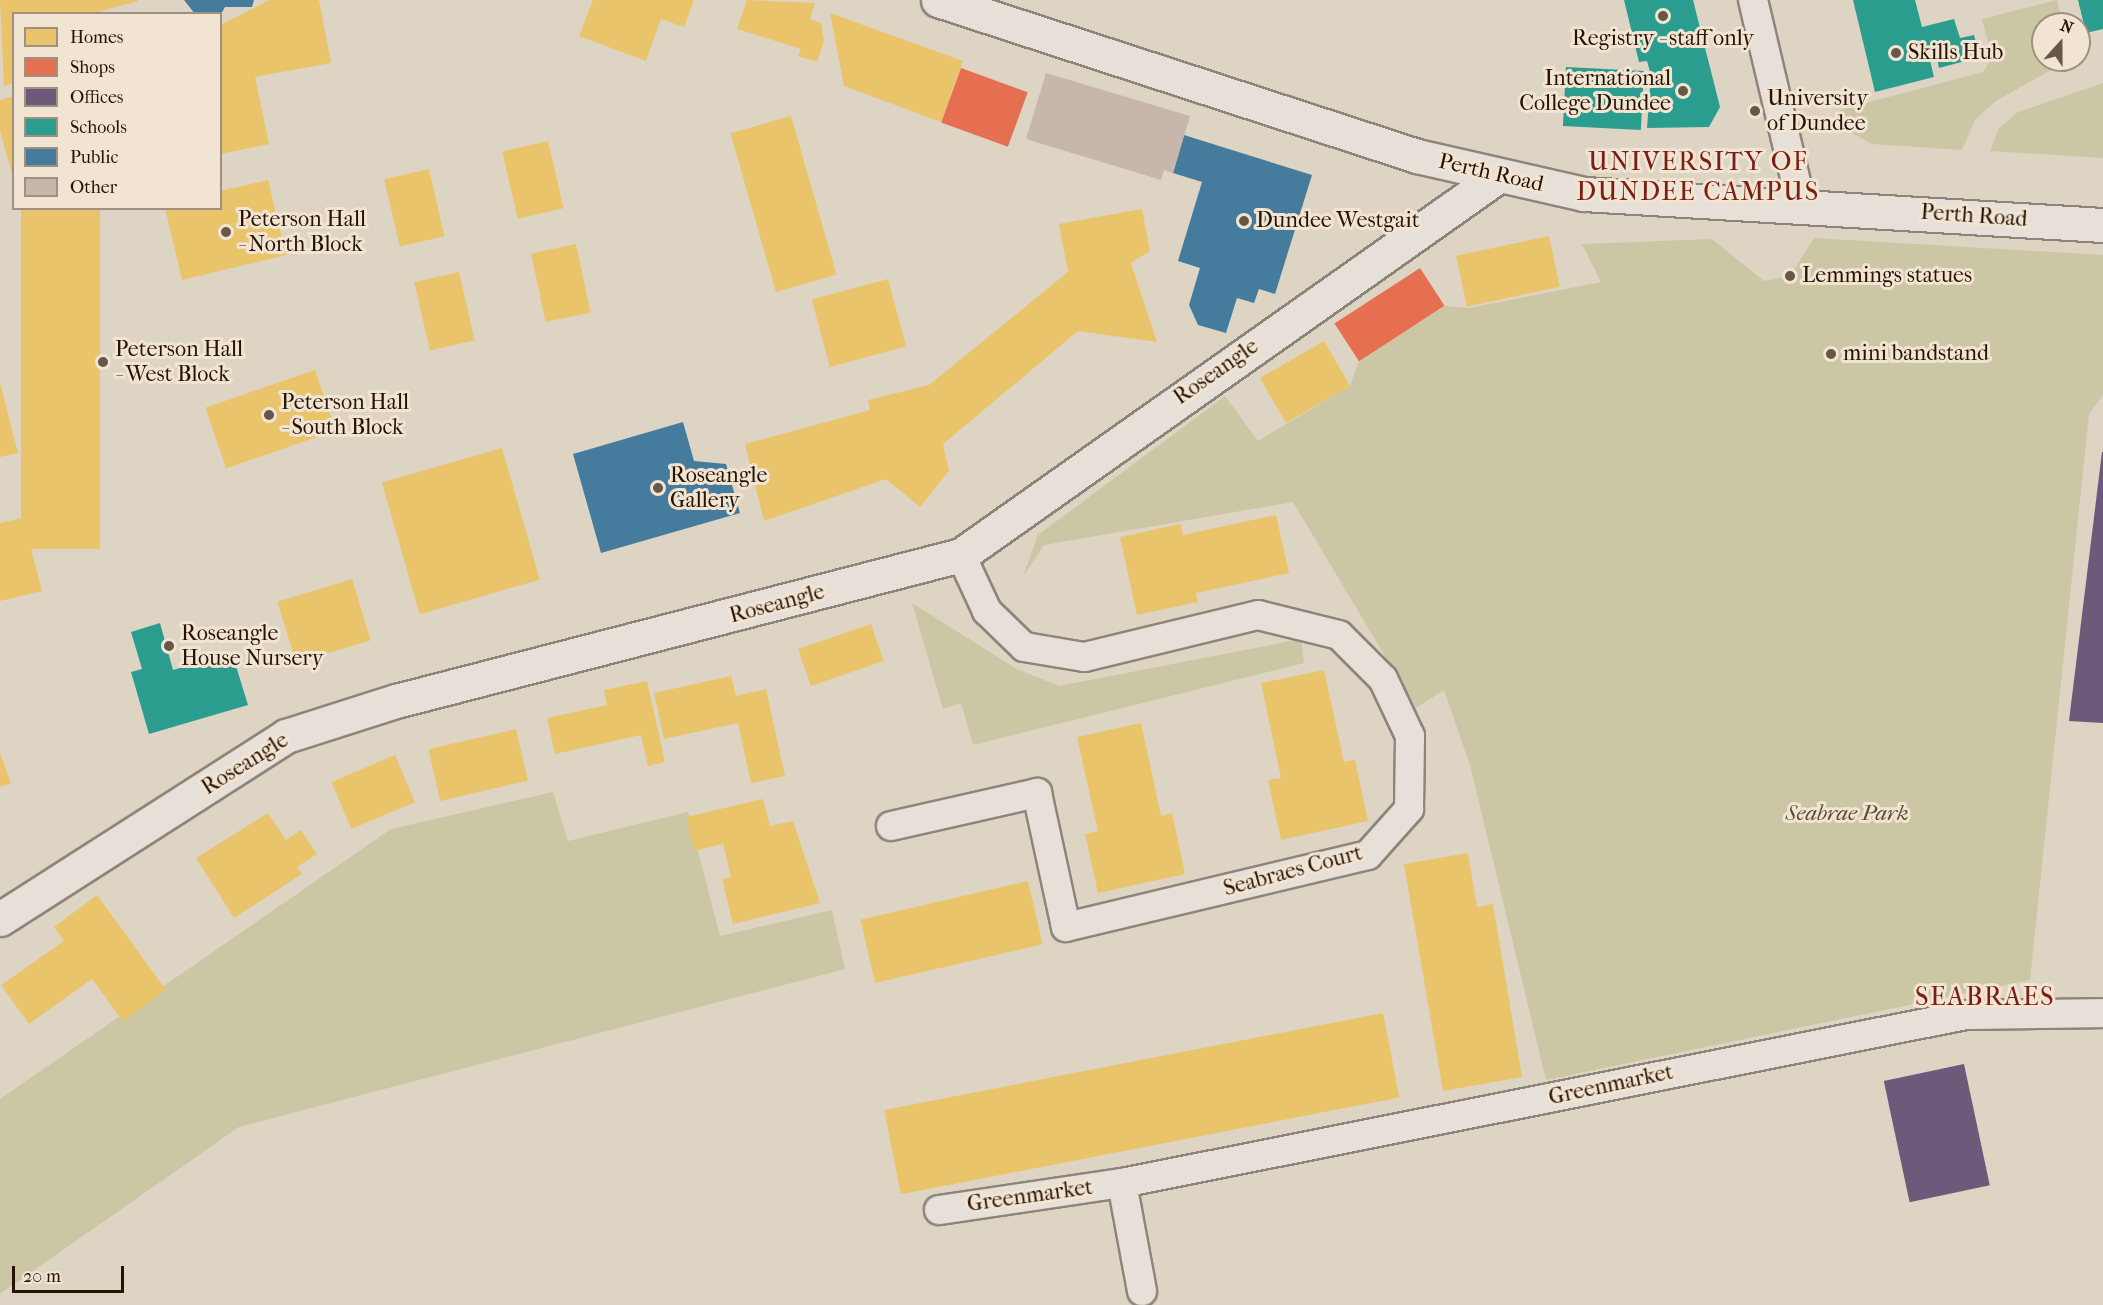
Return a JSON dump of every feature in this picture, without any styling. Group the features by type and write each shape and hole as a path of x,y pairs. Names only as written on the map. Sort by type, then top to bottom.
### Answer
{"street":[{"name":"Perth Road","path":"938,0 1418,156 1584,194 2103,225"},
{"path":"1753,0 1802,208"},
{"name":"Roseangle","path":"0,919 286,736 396,701 961,555 1498,176"},
{"name":"Seabraes Court","path":"891,826 1037,793 1066,927 1368,855 1409,809 1410,736 1383,679 1339,635 1258,615 1084,657 1024,647 987,611 961,555"},
{"name":"Greenmarket","path":"939,1210 1122,1183 1966,1015 2103,1013"},
{"name":"Greenmarket","path":"1122,1183 1143,1291"}],"green space":[{"path":"2057,0 2060,12 2031,12 2031,72 2047,72 1996,101 1975,120 1962,150 1872,144 1850,132 1839,110 1983,72 1992,57 1982,19"},
{"path":"2103,83 2103,158 1990,151 1999,128 2018,112"},
{"name":"Seabrae Park","path":"1814,238 2103,255 2103,395 2089,414 2030,980 1546,1080 1470,765 1444,690 1416,708 1293,502 1044,545 1023,576 1038,535 1225,396 1258,441 1350,386 1359,360 1445,306 1469,308 1601,282 1582,244 1712,239 1764,281 1790,276"},
{"path":"912,603 1017,669 1059,686 1301,639 1304,663 973,745 961,703 943,709"},
{"path":"553,792 568,841 688,812 720,936 832,910 845,969 239,1127 0,1294 0,1099 391,829"}],"building: Homes":[{"path":"0,0 138,0 98,12 12,12 12,84 4,86"},
{"path":"269,0 319,0 331,63 255,77 269,144 222,154 222,24"},
{"path":"593,0 694,0 684,27 661,19 646,61 579,36"},
{"path":"747,0 815,3 810,19 821,23 824,41 817,62 798,56 801,49 737,29"},
{"path":"830,13 963,61 941,122 844,86"},
{"path":"12,97 12,173 0,131 0,100"},
{"path":"791,116 836,275 776,292 730,133"},
{"path":"548,141 564,208 518,219 502,152"},
{"path":"429,169 445,236 400,247 384,179"},
{"name":"Peterson Hall - North Block","path":"268,180 286,255 182,280 165,210 222,210 222,191"},
{"path":"1142,209 1150,251 1131,263 1157,342 1078,331 943,444 949,471 920,507 886,479 764,521 745,444 870,410 868,400 929,385 1068,272 1059,224"},
{"path":"21,210 100,210 100,549 21,549"},
{"path":"1549,236 1560,287 1467,307 1456,256"},
{"path":"576,244 591,312 546,322 531,254"},
{"path":"459,272 475,340 430,351 414,282"},
{"path":"888,279 906,347 830,367 812,299"},
{"path":"1324,341 1350,386 1286,423 1260,378"},
{"name":"Peterson Hall - South Block","path":"315,370 336,431 226,468 205,408"},
{"path":"0,383 18,453 0,457"},
{"path":"502,448 540,580 420,614 382,482"},
{"path":"1276,515 1289,573 1196,593 1198,602 1137,615 1120,537 1180,524 1183,535"},
{"path":"23,518 42,591 0,601 0,523"},
{"path":"352,579 371,640 296,663 277,602"},
{"path":"871,624 884,661 811,686 798,649"},
{"path":"1324,670 1344,762 1355,760 1368,821 1281,840 1268,780 1281,778 1261,683"},
{"path":"731,676 736,696 766,689 785,776 751,783 738,723 664,739 654,693"},
{"path":"647,681 665,762 648,766 641,735 555,754 547,718 607,705 604,690"},
{"path":"1141,723 1161,816 1172,813 1185,874 1098,893 1085,834 1098,831 1077,737"},
{"path":"516,729 528,781 440,801 428,749"},
{"path":"0,753 11,783 0,787"},
{"path":"395,755 415,802 351,829 331,782"},
{"path":"763,799 770,826 793,821 820,903 733,924 722,879 731,877 723,844 694,851 686,817"},
{"path":"268,813 286,840 301,830 317,854 297,867 302,874 234,918 196,858"},
{"path":"1468,853 1477,907 1493,904 1522,1077 1443,1091 1404,864"},
{"path":"1028,881 1043,944 875,983 860,920"},
{"path":"97,895 166,990 123,1021 92,979 29,1024 1,985 64,941 54,927"},
{"path":"1383,1013 1399,1097 901,1194 884,1110"}],"building: Shops":[{"path":"961,68 1028,92 1008,147 941,123"},
{"path":"1420,268 1445,306 1359,361 1334,324"}],"building: Offices":[{"path":"2102,452 2103,723 2069,721"},
{"path":"1964,1064 1990,1185 1910,1202 1884,1081"}],"building: Schools":[{"name":"International College Dundee","path":"1624,0 1693,0 1720,107 1709,127 1647,128 1651,75 1647,61 1639,62"},
{"name":"Skills Hub","path":"1853,0 1915,0 1922,27 1954,19 1960,38 1974,35 1980,57 1939,68 1934,46 1927,48 1934,77 1875,92"},
{"path":"2078,0 2103,0 2103,29 2091,32 2091,12 2081,12"},
{"path":"1566,67 1644,71 1641,130 1563,126"},
{"path":"160,623 173,670 232,653 248,705 149,734 131,672 142,669 131,632"}],"building: Public":[{"path":"184,0 254,0 252,7 225,7 222,12 193,12"},
{"name":"Dundee Westgait","path":"1184,135 1312,175 1275,294 1259,289 1254,303 1237,298 1226,333 1198,325 1189,305 1200,268 1178,261 1202,182 1173,173"},
{"name":"Roseangle Gallery","path":"683,422 694,461 726,464 740,513 601,553 573,454"}],"building: Other":[{"path":"1046,73 1190,116 1173,173 1164,170 1161,180 1026,139"}],"place":[{"name":"Registry - staff only","path":"1663,16"},
{"name":"Skills Hub","path":"1896,53"},
{"name":"International College Dundee","path":"1683,91"},
{"name":"University of Dundee","path":"1755,111"},
{"name":"Dundee Westgait","path":"1244,221"},
{"name":"Peterson Hall - North Block","path":"226,232"},
{"name":"Lemmings statues","path":"1790,276"},
{"name":"mini bandstand","path":"1831,354"},
{"name":"Peterson Hall - West Block","path":"103,362"},
{"name":"Peterson Hall - South Block","path":"269,415"},
{"name":"Roseangle Gallery","path":"658,488"},
{"name":"Roseangle House Nursery","path":"169,646"}],"district":[{"name":"UNIVERSITY OF DUNDEE CAMPUS","path":"1698,176"},
{"name":"SEABRAES","path":"1985,997"}]}
